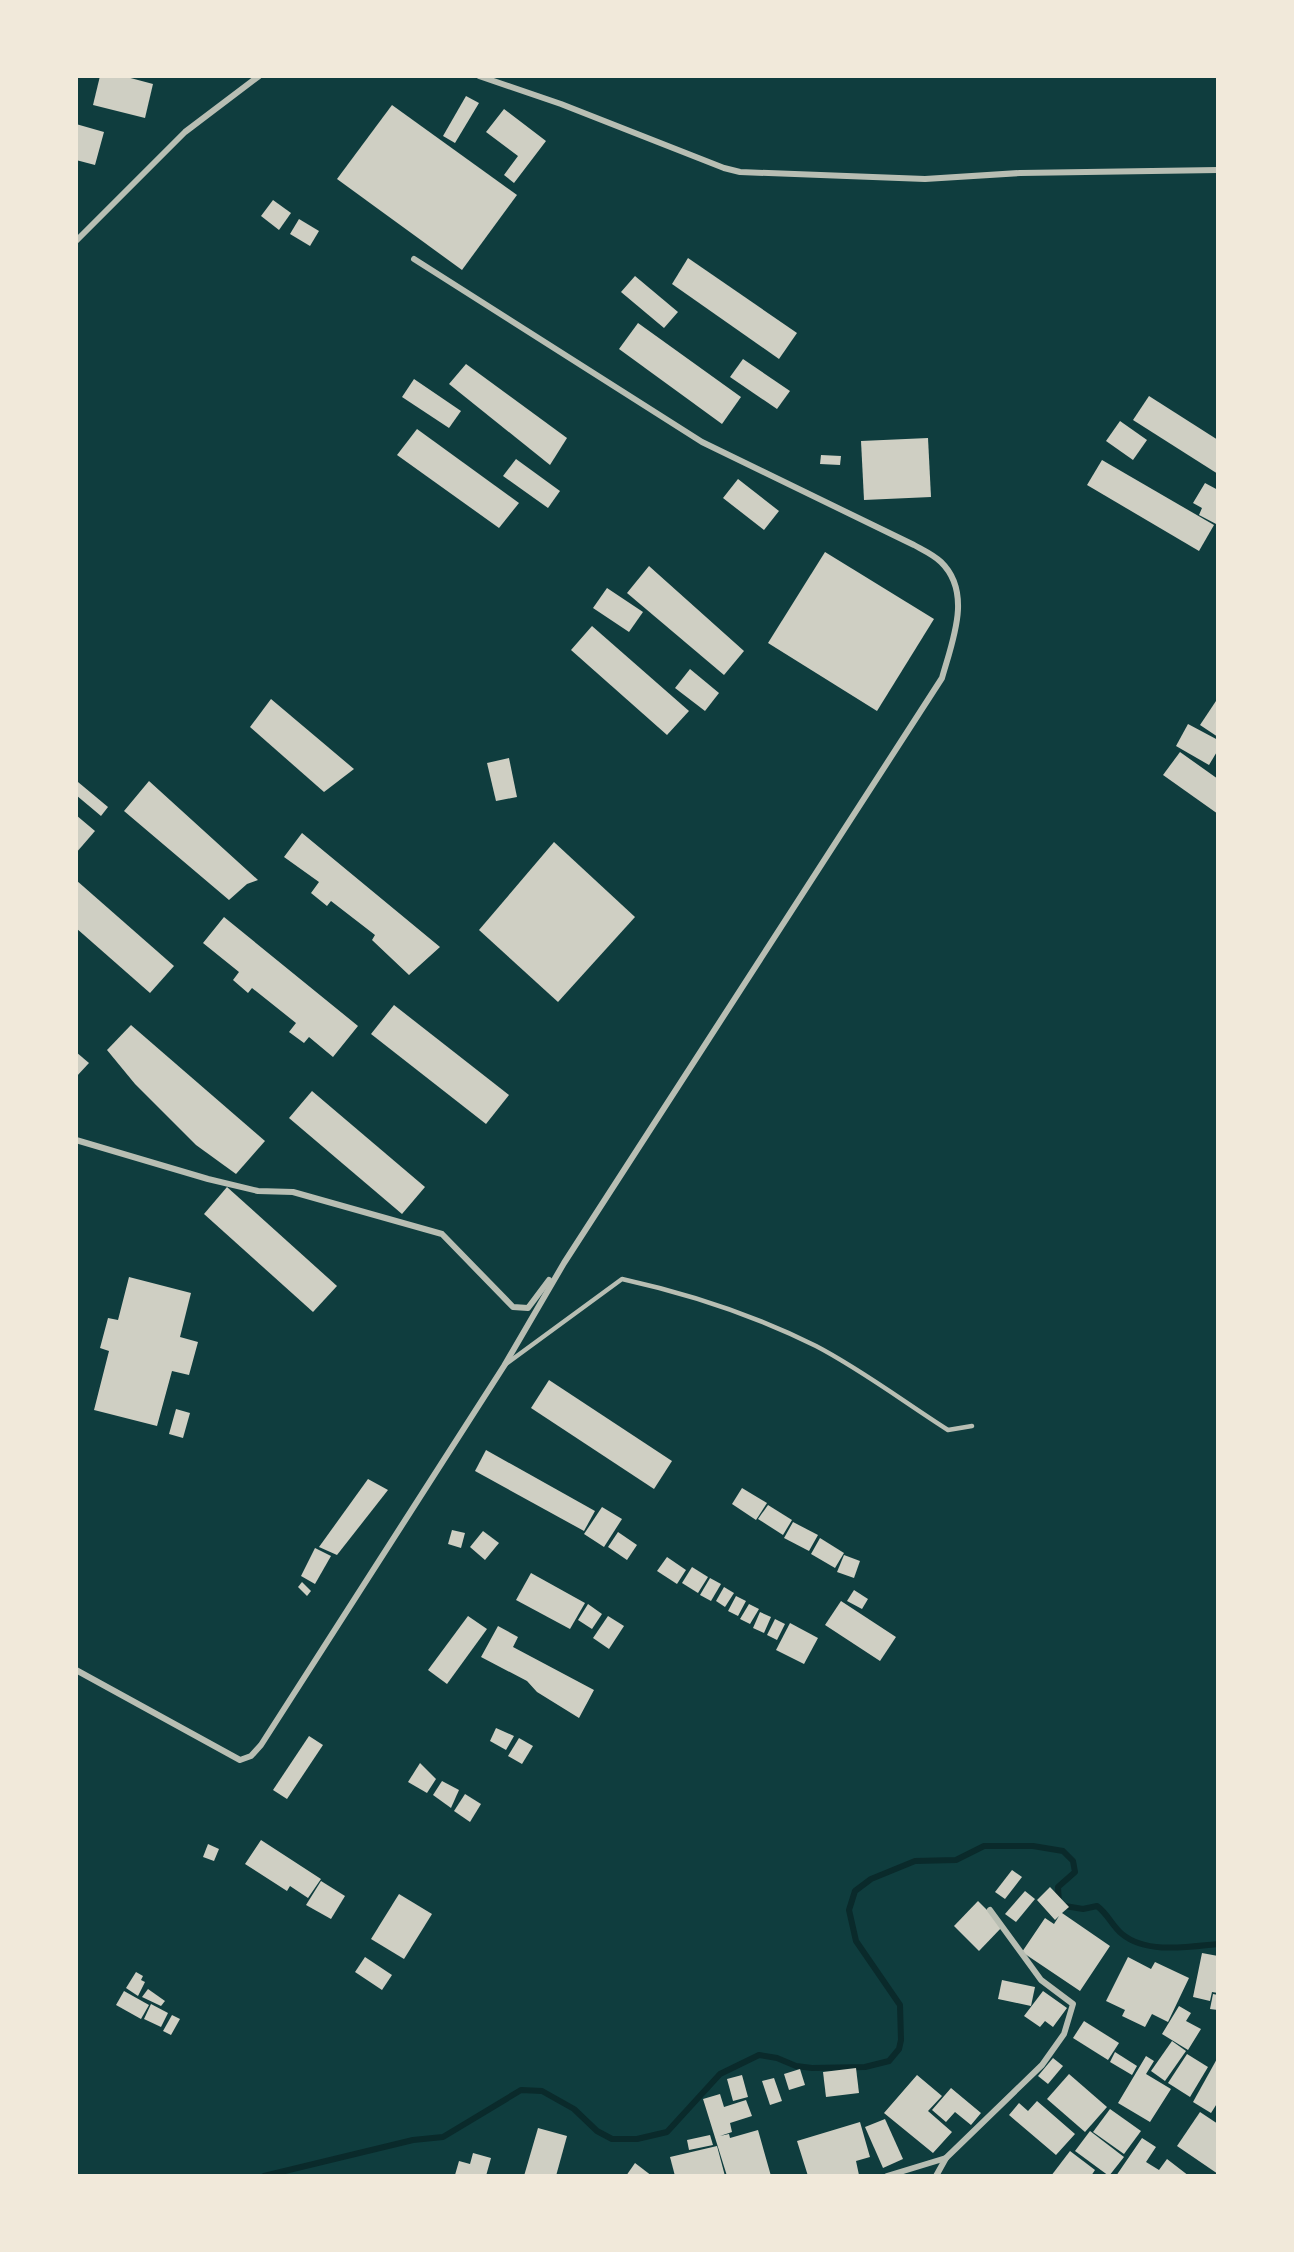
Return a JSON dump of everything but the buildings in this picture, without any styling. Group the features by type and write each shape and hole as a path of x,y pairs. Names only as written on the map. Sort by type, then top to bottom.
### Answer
{"street":[{"path":"76,241 185,132 259,76"},
{"path":"479,76 561,104 724,168 740,172 925,179 1020,173 1218,170"},
{"path":"76,1670 240,1760 251,1756 261,1745 504,1366 564,1263 942,678 957,621 958,595 950,573 940,561 914,545 702,442 414,259"},
{"path":"76,1140 208,1179 258,1191 293,1192 442,1234 513,1307 528,1308 564,1263"},
{"path":"936,2175 945,2158 1042,2065 1064,2034 1072,2004 1041,1980 990,1910"},
{"path":"887,2175 945,2158"}],"lane":[{"path":"504,1366 622,1279 685,1293 723,1306 816,1346 948,1430 972,1426"}],"waterway":[{"path":"264,2176 413,2140 443,2137 521,2090 542,2091 574,2109 597,2131 612,2139 637,2139 667,2132 720,2074 759,2055 777,2058 796,2066 812,2068 865,2067 889,2061 899,2049 901,2040 900,2005 856,1941 849,1910 855,1891 871,1879 915,1861 956,1860 984,1846 1033,1846 1063,1851 1073,1861 1075,1872 1058,1887 1059,1905 1083,1909 1097,1906 1122,1934 1132,1940 1155,1947 1193,1947 1218,1944"}]}
